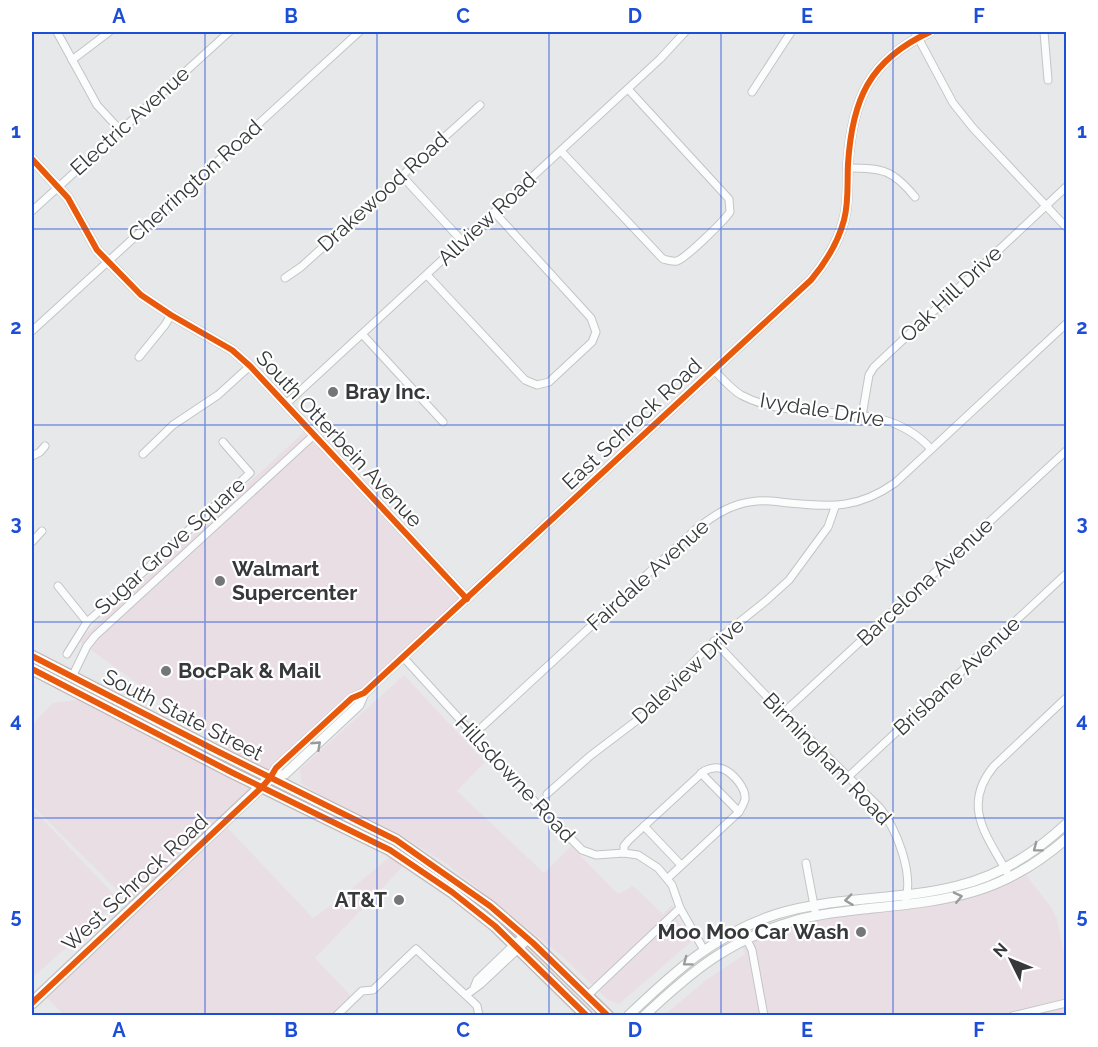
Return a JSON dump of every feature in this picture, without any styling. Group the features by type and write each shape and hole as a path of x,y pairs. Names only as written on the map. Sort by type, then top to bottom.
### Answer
{"main road":[{"path":"32,658 69,682"},
{"name":"South State Street","path":"32,669 139,711 270,778 385,833 400,850 495,926 562,971 608,1016"},
{"name":"South State Street","path":"69,682 182,746 262,787 339,823 358,828 400,850 486,903 503,918 587,1016"},
{"path":"182,746 190,746 260,779 270,778"},
{"name":"East Schrock Road","path":"262,787 270,778"},
{"name":"West Schrock Road","path":"32,1003 262,787"},
{"path":"468,904 484,911 494,919 503,918"}],"street":[{"path":"57,32 97,105 120,130"},
{"path":"72,60 108,32"},
{"name":"Electric Avenue","path":"32,211 229,32"},
{"name":"Cherrington Road","path":"32,331 359,32"},
{"name":"Allview Road","path":"286,404 628,89 685,32"},
{"path":"752,92 791,32"},
{"name":"East Schrock Road","path":"270,778 286,773 359,705 364,693 811,280 834,247 844,220 850,131 865,88 886,60 917,34 930,32"},
{"path":"1044,32 1048,80"},
{"path":"917,34 953,103 973,128 1066,227"},
{"path":"561,151 663,258 676,261 684,257 730,212 729,199 628,89"},
{"name":"Drakewood Road","path":"285,278 301,267 480,105"},
{"name":"South Otterbein Avenue","path":"32,159 68,198 97,250 107,261 141,295 232,350 250,366 467,599"},
{"path":"848,168 888,173 902,180 915,197"},
{"path":"402,176 463,242"},
{"name":"Oak Hill Drive","path":"862,416 869,375 874,367 1066,187"},
{"path":"427,275 525,380 537,385 549,382 592,342 596,332 591,318 495,213"},
{"path":"139,357 171,315"},
{"name":"Fairdale Avenue","path":"483,726 713,516 736,505 759,501 836,507 853,504 882,492 895,483 1066,324"},
{"path":"362,334 443,422"},
{"path":"143,454 173,425 218,395 250,366"},
{"name":"Ivydale Drive","path":"714,370 740,394 763,404 888,420 910,430 931,449"},
{"path":"69,682 87,646 95,636 314,435"},
{"name":"Sugar Grove Square","path":"67,654 87,622 250,472 223,442"},
{"path":"32,456 45,446"},
{"name":"Barcelona Avenue","path":"783,713 1066,451"},
{"name":"Daleview Drive","path":"547,794 590,756 644,715 714,641 789,580 828,527 836,507"},
{"path":"32,542 42,531"},
{"name":"Brisbane Avenue","path":"848,777 1066,574"},
{"path":"58,586 87,622"},
{"name":"Birmingham Road","path":"714,641 783,713 880,808 900,841 909,905"},
{"name":"Hillsdowne Road","path":"403,657 578,847 587,853 597,855 624,853 638,855 668,878 680,908 704,950"},
{"path":"1010,878 981,823 978,801 980,788 994,766 1066,698"},
{"path":"624,853 624,846 701,773 713,767 723,769 736,778 745,798 739,812 668,878"},
{"path":"701,773 739,812"},
{"path":"628,1016 678,969 735,931 755,922 814,905 955,887 1005,869 1040,847 1066,824"},
{"path":"644,826 681,866"},
{"path":"644,1016 696,968 746,938 780,925 816,916 909,905 965,895 1010,878 1040,860 1066,839"},
{"path":"806,863 816,916"},
{"path":"587,996 680,908"},
{"path":"746,938 752,950 764,1016"},
{"path":"466,995 474,988 477,980 522,942"},
{"path":"336,1016 362,991 373,990 416,949 477,1006 479,1016"},
{"path":"1012,1016 1066,1003"}],"shaded area":[{"path":"308,428 467,599 223,823 313,918 404,845 416,853 315,958 351,996 330,1015 64,1015 42,993 134,907 32,805 32,725 53,703 109,696 265,775 80,642"},
{"path":"404,675 485,762 457,791 544,873 571,846 618,894 633,886 663,914 672,905 679,922 692,941 619,1004 608,1000 562,956 447,864 397,833 333,803 301,783 300,769"},
{"path":"32,808 119,900 32,978"},
{"path":"1023,871 1051,907 1057,919 1066,964 1066,1015 663,1016 705,981 745,954 740,941 780,925 951,899"}],"cycle path":[{"path":"32,1003 262,787 276,768 352,698 364,693 811,280 831,252 844,220 850,141 854,120 868,84 878,69 892,55 930,32"},
{"path":"32,159 68,198 97,250 141,295 232,350 250,366 467,599"},
{"path":"32,656 396,840 490,906 533,943 608,1016"},
{"path":"32,669 233,773 390,850 452,892 495,926 587,1016"}],"place":[{"name":"Bray Inc.","path":"333,392"},
{"name":"Walmart Supercenter","path":"220,581"},
{"name":"BocPak & Mail","path":"166,671"},
{"name":"AT&T","path":"399,900"},
{"name":"Moo Moo Car Wash","path":"861,932"}]}
